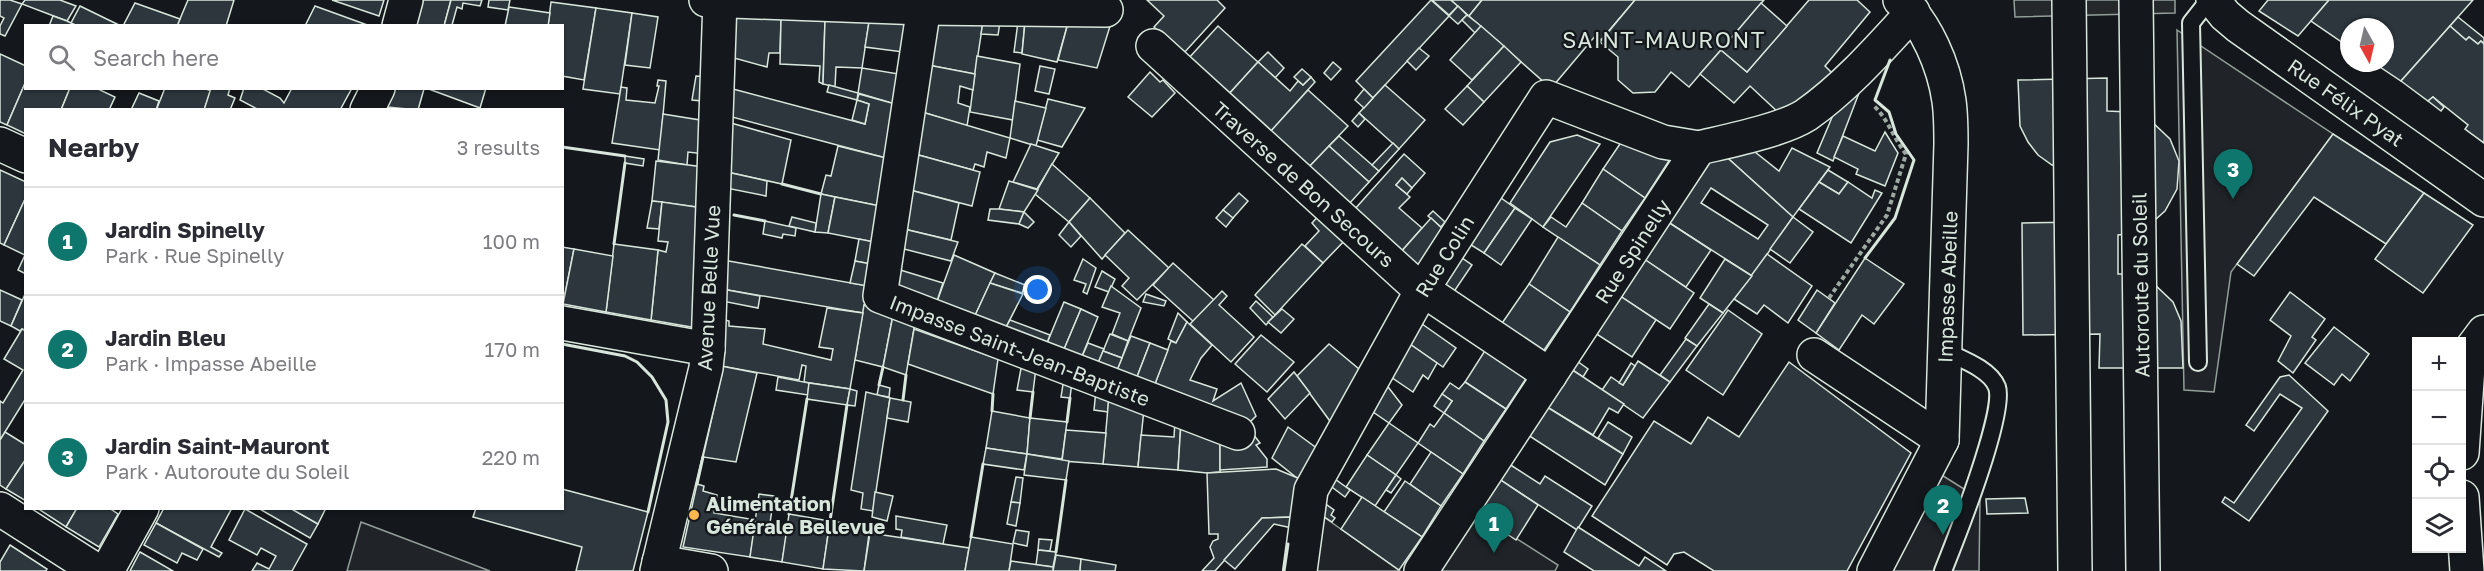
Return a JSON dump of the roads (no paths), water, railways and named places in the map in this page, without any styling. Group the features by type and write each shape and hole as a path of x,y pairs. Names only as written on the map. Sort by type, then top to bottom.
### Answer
{"main road":[{"path":"400,24 406,0"},
{"path":"2069,0 2075,571"},
{"name":"Autoroute du Soleil","path":"2136,0 2143,567"},
{"name":"Rue Félix Pyat","path":"2213,0 2238,26 2484,200"},
{"path":"715,1 924,4 1106,10"},
{"name":"Avenue Belle Vue","path":"658,567 706,368 708,349 715,1"},
{"name":"Impasse Saint-Jean-Baptiste","path":"924,4 880,296 1238,433"},
{"path":"1700,148 1765,130 1804,116 1860,69 1906,6"},
{"name":"Impasse Abeille","path":"1874,571 1942,440 1951,144 1949,100 1928,37 1906,6"},
{"name":"Traverse de Bon Secours","path":"1153,46 1422,290 1550,375"},
{"path":"368,108 377,90"},
{"name":"Rue Colin","path":"1300,571 1311,490 1422,290 1546,97 1663,142 1700,148"},
{"path":"0,144 24,155"},
{"name":"Rue Spinelly","path":"1421,571 1700,148"},
{"path":"564,322 708,349"},
{"path":"2463,445 2469,352 2484,332"},
{"path":"1814,355 1942,440"},
{"path":"2462,499 2467,571"},
{"path":"0,509 97,571"},
{"path":"108,571 141,510"},
{"path":"658,567 711,571"}],"lane":[{"path":"2198,362 2191,23 2208,0"},
{"path":"1943,571 1973,493 1998,405 1997,388 1992,379 1984,372 1945,351"}],"place":[{"name":"Jardin Saint-Mauront","path":"2233,199"},
{"name":"Alimentation Générale Bellevue","path":"694,515"},
{"name":"Jardin Bleu","path":"1943,535"},
{"name":"Jardin Spinelly","path":"1494,553"}],"district":[{"name":"SAINT-MAURONT","path":"1664,39"}]}
